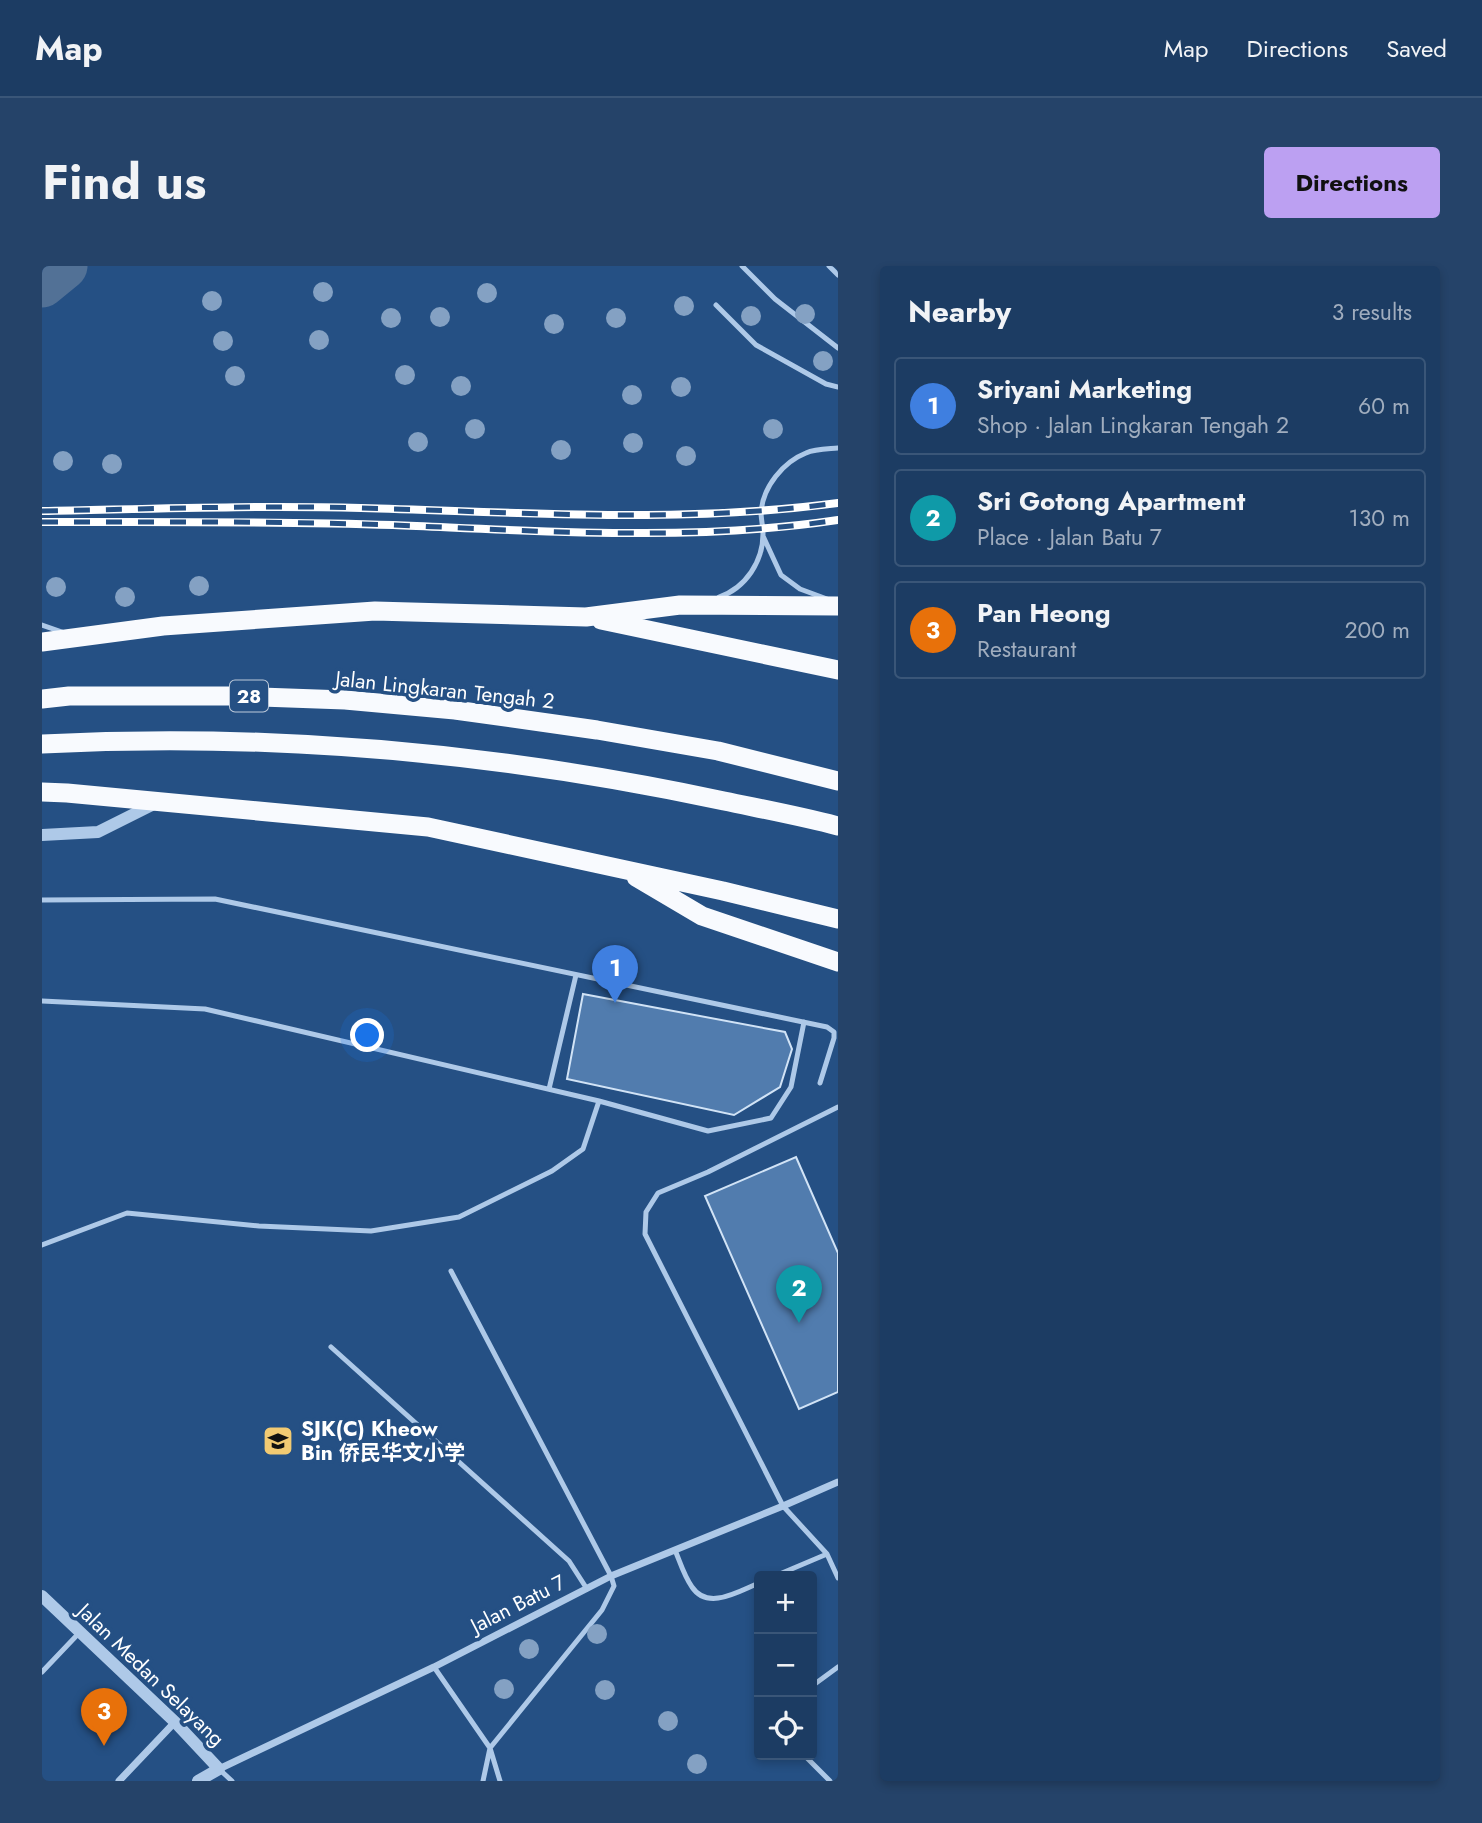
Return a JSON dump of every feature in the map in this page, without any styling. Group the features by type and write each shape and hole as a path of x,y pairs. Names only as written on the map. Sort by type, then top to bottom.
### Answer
{"highway":[{"path":"42,642 163,626 375,611 586,617 680,605 838,605"},
{"path":"586,617 838,670"},
{"name":"Jalan Lingkaran Tengah 2","path":"42,698 244,696 345,700 455,710 597,730 718,751 838,782"},
{"name":"28","path":"42,744 215,741 451,755 655,786 838,826"},
{"path":"42,792 428,827 723,891 838,919"},
{"path":"624,870 702,916 838,962"}],"street":[{"path":"42,835 98,832 159,802"},
{"name":"Jalan Batu 7","path":"219,1769 434,1667 611,1576 838,1482"},
{"name":"Jalan Medan Selayang","path":"42,1596 175,1722 219,1769"},
{"path":"119,1781 175,1722"},
{"path":"198,1781 219,1769"}],"lane":[{"path":"742,266 775,299 838,348"},
{"path":"829,266 838,275"},
{"path":"716,305 756,345 826,384 838,387"},
{"path":"680,605 723,596 743,582 754,570 760,554 763,536 761,511 775,477 788,463 807,452 838,448"},
{"path":"763,536 781,575 800,589 838,605"},
{"path":"42,625 76,637"},
{"path":"42,900 215,899 827,1027 834,1032 834,1038 820,1083"},
{"path":"549,1089 576,975"},
{"path":"42,1001 205,1009 599,1101 708,1130 771,1118 791,1087 804,1022"},
{"path":"42,1245 127,1213 259,1226 371,1231 459,1217 552,1171 583,1149 599,1101"},
{"path":"838,1107 708,1172 658,1193 646,1212 645,1234 783,1506 827,1554 838,1578"},
{"path":"451,1271 611,1576 614,1587 602,1610 491,1748 483,1781"},
{"path":"331,1347 569,1561 587,1589"},
{"path":"675,1550 691,1586 700,1596 724,1598 754,1585"},
{"path":"787,1571 827,1554"},
{"path":"42,1672 80,1632"},
{"path":"434,1667 491,1748 500,1781"},
{"path":"817,1682 838,1667"},
{"path":"809,1760 830,1781"},
{"name":"Jalan Medan Selayang","path":"219,1769 232,1781"}],"building":[{"path":"583,994 785,1032 792,1049 780,1087 734,1115 567,1079"},
{"path":"796,1157 838,1253 838,1392 799,1409 705,1196"}],"waterway":[{"path":"42,284 64,266"}],"railway":[{"path":"42,511 281,507 659,515 838,503"},
{"path":"42,522 305,523 671,533 783,527 838,520"}],"place":[{"name":"Sriyani Marketing","path":"615,1003"},
{"name":"Sri Gotong Apartment","path":"799,1323"},
{"name":"SJK(C) Kheow Bin 侨民华文小学","path":"278,1441"},
{"name":"Pan Heong","path":"104,1746"}]}
